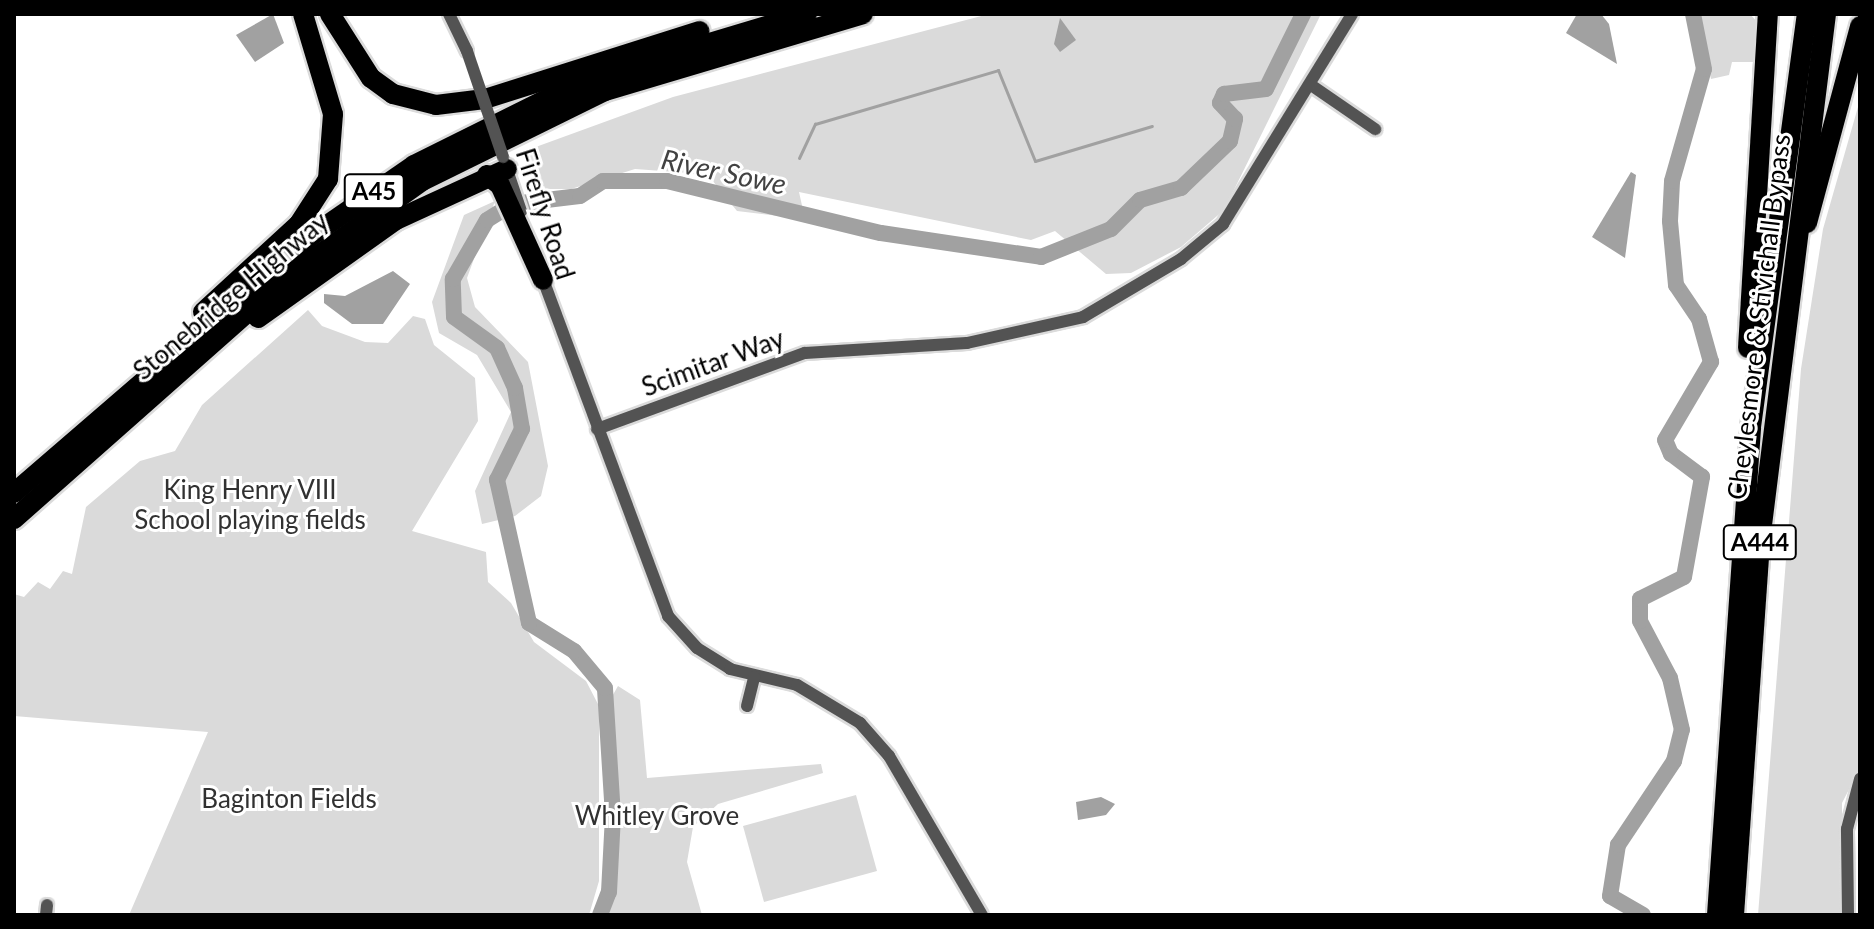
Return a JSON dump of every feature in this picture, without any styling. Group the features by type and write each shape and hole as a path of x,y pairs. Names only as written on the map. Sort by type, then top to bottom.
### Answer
{"highway":[{"path":"125,397 195,319 299,224 325,187 333,114 303,14"},
{"path":"330,14 371,78 413,102 458,106 648,42 803,15"},
{"name":"Stonebridge Highway","path":"14,519 324,248 483,146 605,91 863,14"},
{"path":"1751,427 1746,398 1768,14"},
{"name":"Cheylesmore & Stivichall Bypass","path":"1717,915 1751,427 1807,14"},
{"name":"Cheylesmore & Stivichall Bypass","path":"1734,915 1790,273 1826,14"},
{"name":"Stonebridge Highway","path":"14,493 314,234 465,135 620,67 803,15"},
{"path":"1790,273 1860,26"},
{"path":"185,367 396,220 502,174 543,280"},
{"path":"1741,812 1743,915"}],"street":[{"name":"Firefly Road","path":"449,14 467,51 502,174"},
{"name":"Scimitar Way","path":"597,429 805,353 967,343 1083,317 1181,259 1223,224 1352,14"},
{"path":"1311,85 1375,129"},
{"name":"Firefly Road","path":"543,280 597,429"},
{"path":"597,429 668,616 697,648 754,677 797,685 860,723 889,756 982,915"},
{"path":"747,706 754,677"},
{"path":"1848,915 1847,829 1860,779"}],"green space":[{"path":"989,14 1321,14 1224,210 1181,247 1131,273 1106,274 1055,231 1031,240 799,192 805,219 737,211 712,180 690,173 635,169 571,189 535,189 522,152 673,97"},
{"path":"1697,14 1750,14 1759,24 1753,62 1732,62 1729,75 1711,79"},
{"path":"1860,100 1860,768 1842,803 1842,915 1758,915 1801,369 1823,229"},
{"path":"495,201 467,278 475,307 528,362 548,466 541,496 515,516 482,524 475,491 511,412 477,355 439,333 432,302 464,215"},
{"path":"308,310 322,326 365,342 388,343 413,316 425,319 434,345 475,378 478,421 412,531 486,552 488,582 511,603 534,642 586,681 599,706 599,881 589,915 129,915 208,732 14,716 14,594 24,597 38,582 50,589 63,571 72,574 86,507 140,461 175,451 202,405"},
{"name":"Whitley Grove","path":"618,686 640,700 647,778 821,764 823,773 718,804 693,827 687,862 702,915 603,915 619,851 610,700"},
{"path":"856,795 877,871 764,902 743,826"}],"shaded area":[{"path":"273,14 284,43 255,62 236,35"},
{"path":"1577,14 1601,14 1609,24 1617,64 1566,33"},
{"path":"1060,18 1076,40 1060,52 1054,44"},
{"path":"1631,172 1636,175 1625,258 1592,237"},
{"path":"393,271 410,284 383,324 352,324 324,303 324,294 345,296"},
{"path":"1101,797 1115,804 1106,815 1078,820 1076,802"}],"waterway":[{"name":"River Sowe","path":"600,915 609,892 613,816 605,688 574,651 529,623 497,480 522,429 515,388 497,348 454,317 453,279 487,220 513,204 580,196 603,181 667,181 881,233 1041,257 1111,229 1140,200 1181,188 1230,141 1235,119 1220,103 1224,94 1266,89 1303,14"},
{"path":"1643,915 1610,896 1618,845 1674,761 1682,730 1670,678 1640,621 1640,599 1684,577 1702,477 1671,454 1665,440 1711,362 1699,319 1676,285 1670,221 1672,181 1704,69 1693,14"},
{"path":"799,158 815,124 998,70 1035,161 1152,126"}],"park label":[{"name":"King Henry VIII School playing fields","path":"250,505"},
{"name":"Baginton Fields","path":"289,799"}]}
